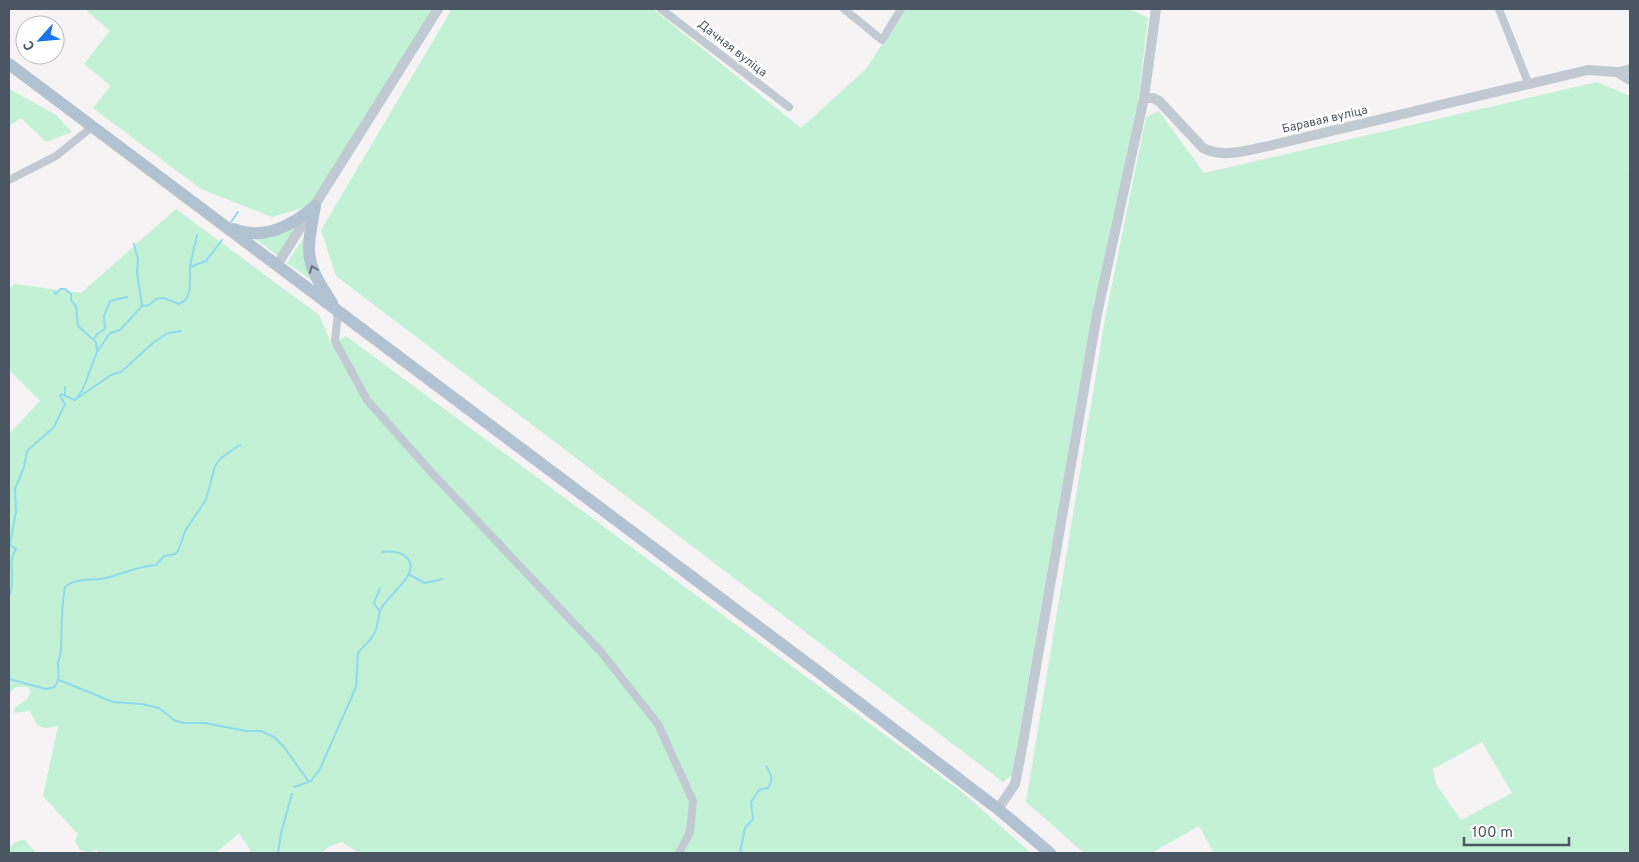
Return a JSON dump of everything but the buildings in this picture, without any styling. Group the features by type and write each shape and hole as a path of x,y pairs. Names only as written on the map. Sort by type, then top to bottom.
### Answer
{"main road":[{"path":"9,64 998,809 1050,853"},
{"path":"223,224 242,232 272,231 290,225 315,206"},
{"path":"315,206 308,245 309,257 316,278 338,311"}],"street":[{"path":"277,265 438,9"},
{"name":"Дачная вуліца","path":"661,9 789,107"},
{"path":"844,9 882,40 901,9"},
{"path":"1500,9 1529,85"},
{"path":"998,809 1015,784 1017,775 1097,314 1144,98 1158,10"},
{"path":"1617,72 1630,68"},
{"name":"Баравая вуліца","path":"1144,98 1153,98 1159,102 1203,148 1211,152 1229,154 1588,70 1617,72"},
{"path":"1617,72 1630,80"},
{"path":"9,180 44,163 92,127"},
{"path":"338,311 335,341 367,400 432,474 601,652 658,724 693,800 690,832 679,853"}],"green space":[{"path":"85,9 434,9 309,206 272,217 201,189 93,108 111,86 84,64 110,31"},
{"path":"452,9 653,9 801,128 866,69 905,9 1130,9 1148,18 1138,102 1093,309 1012,775 1003,782 336,276 321,230"},
{"path":"1597,82 1630,96 1630,168 1628,170 1630,173 1630,853 1214,853 1199,826 1151,853 1084,853 1026,802 1105,319 1146,117 1159,111 1204,173","holes":["1482,742 1512,793 1461,820 1436,784 1433,769"]},
{"path":"9,89 56,115 72,132 46,142 21,118 9,126"},
{"path":"176,209 319,315 332,345 346,336 962,792 1031,853 359,853 342,842 328,847 322,853 252,853 239,833 216,853 100,853 96,850 90,853 80,850 75,841 78,834 43,796 58,726 46,728 39,726 36,724 30,711 14,713 15,707 27,699 31,692 28,687 16,687 9,693 9,434 40,401 9,370 9,288 15,284 81,293"},
{"path":"296,226 278,256 254,238"},
{"path":"304,237 311,278 311,280 287,263"},
{"path":"25,840 36,853 9,853 9,847 18,841"}],"waterway":[{"path":"231,222 238,212"},
{"path":"190,266 197,235"},
{"path":"9,596 12,584 12,560 16,549 10,545 16,511 15,489 24,467 27,451 54,427 65,404 60,396 61,394 75,400 83,389 97,352 110,333 120,330 142,306 149,305 156,299 164,298 179,304 184,301 190,288 190,267 206,261 222,240"},
{"path":"134,244 138,259 137,273 142,305"},
{"path":"54,292 56,294 60,289 65,289 71,294 71,300 76,306 78,326 96,342 97,351"},
{"path":"94,339 97,334 105,329 104,316 110,301 127,297"},
{"path":"76,399 111,375 121,372 153,343 168,333 181,331"},
{"path":"65,387 65,394"},
{"path":"9,679 46,689 54,687 59,676 58,663 61,651 62,610 65,587 74,582 106,578 137,568 156,565 164,556 175,554 178,551 186,529 206,500 215,466 221,458 240,445"},
{"path":"294,787 311,781 320,769 356,687 358,653 373,635 384,603 402,584 410,571 410,564 405,556 396,552 382,552"},
{"path":"410,575 425,583 443,579"},
{"path":"380,588 374,603 380,612"},
{"path":"59,680 113,702 142,704 159,708 174,720 183,723 205,723 246,731 261,731 274,737 284,747 309,782"},
{"path":"740,853 745,828 753,819 751,802 759,790 768,788 771,782 766,766"},
{"path":"278,853 281,833 292,794"}]}
